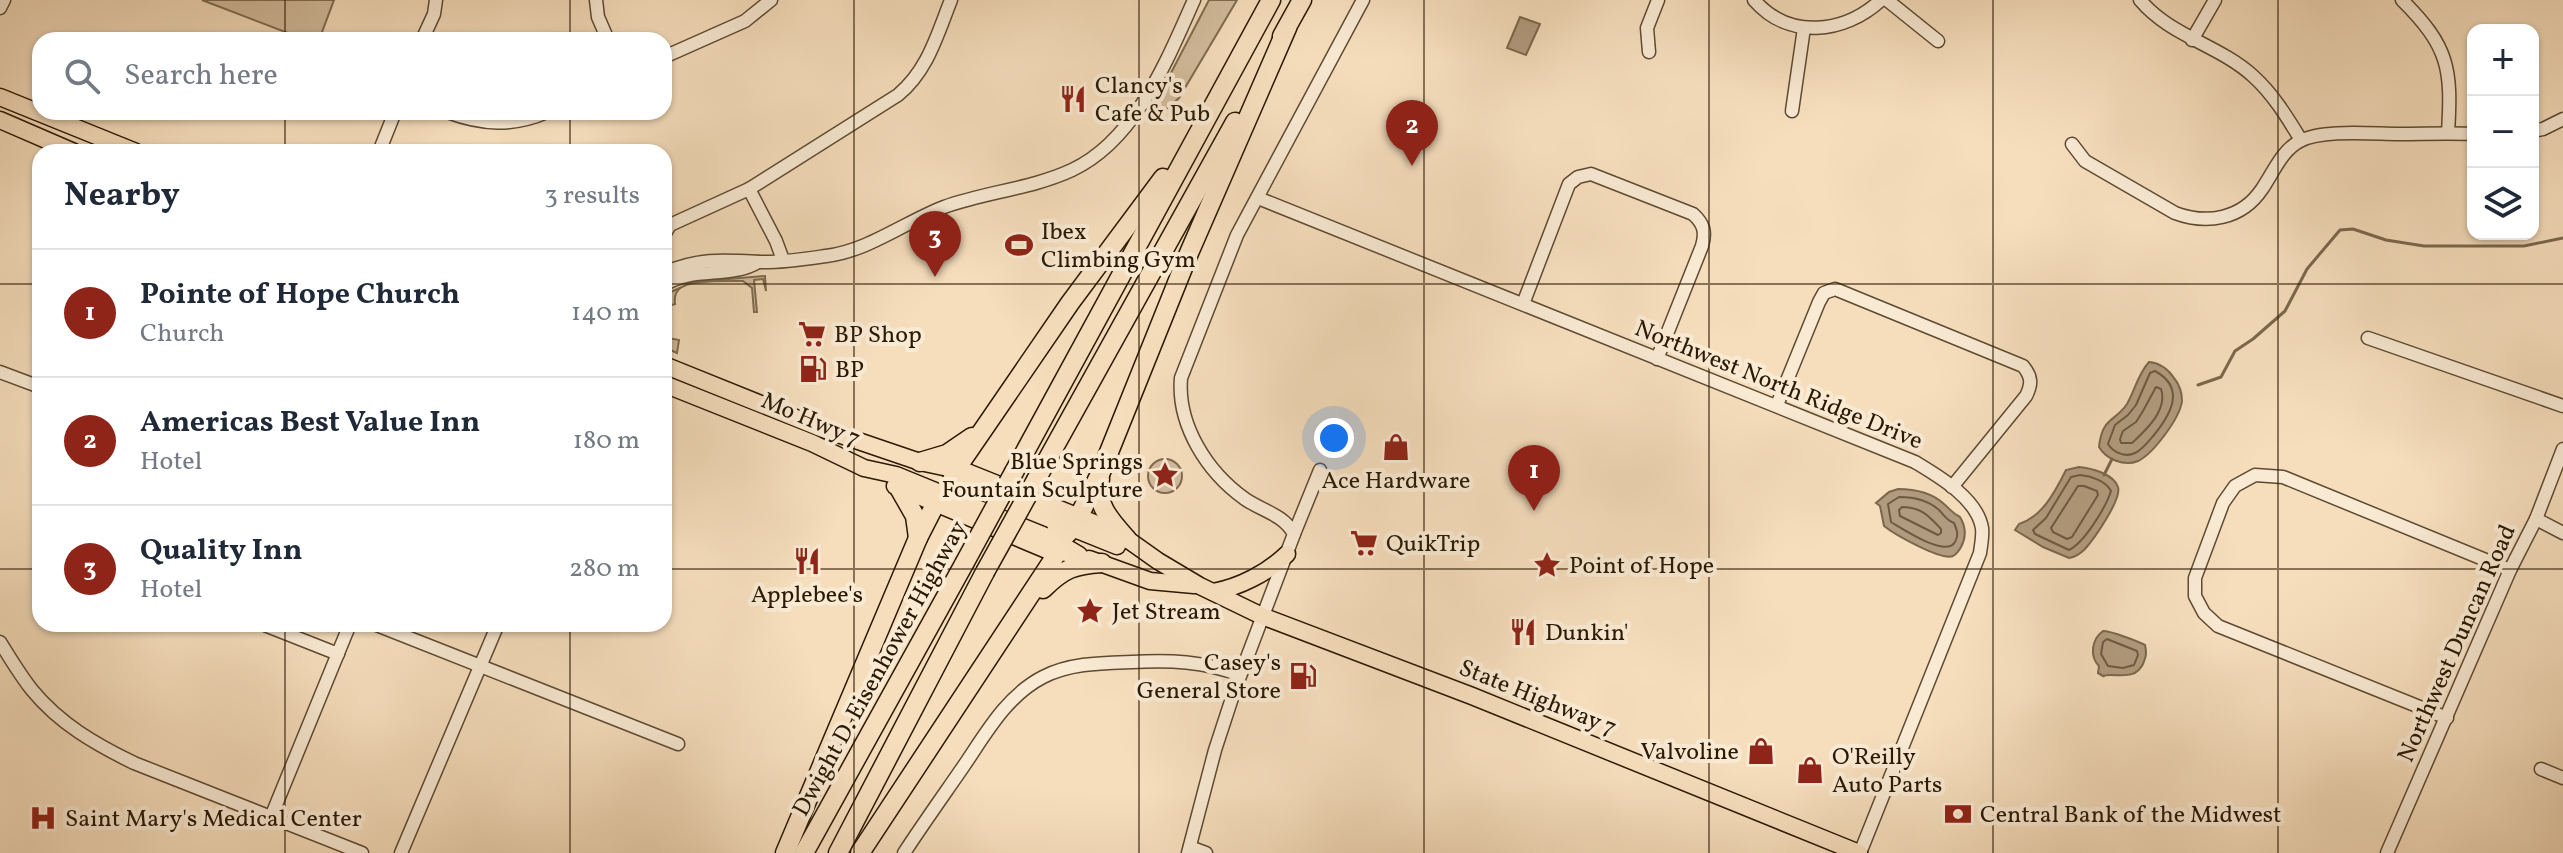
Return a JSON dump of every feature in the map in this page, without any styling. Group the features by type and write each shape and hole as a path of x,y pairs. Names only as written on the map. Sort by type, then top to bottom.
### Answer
{"highway":[{"name":"Dwight D. Eisenhower Highway","path":"804,853 1271,0"},
{"name":"Dwight D. Eisenhower Highway","path":"838,853 985,572 1302,0"},
{"path":"860,853 1031,594 1062,534 1101,472 1189,253 1287,28"},
{"path":"785,853 918,538 984,428 1070,303 1201,127"},
{"path":"920,462 947,454 984,428"},
{"path":"1101,472 1098,489 1100,501 1107,517 1127,539"},
{"path":"899,488 915,516 918,538"},
{"path":"949,489 972,488"},
{"path":"1031,594 1039,593 1069,568 1102,563"}],"main road":[{"path":"0,97 32,110"},
{"path":"0,120 56,144"},
{"path":"57,120 116,144"},
{"name":"Mo Hwy 7","path":"672,368 823,429 920,462 949,489"},
{"name":"Mo Hwy 7","path":"672,387 812,443 864,468 949,489"},
{"path":"864,468 899,488 949,489 1062,534 1158,561"},
{"path":"949,489 967,472 1062,534 1079,555 1150,581 1206,589 1231,587 1268,570 1287,554"},
{"path":"972,488 1062,534 1127,539 1158,561"},
{"name":"State Highway 7","path":"1158,561 1262,616 1472,696 1860,853"}],"street":[{"path":"0,8 4,0"},
{"path":"426,32 436,0"},
{"path":"596,0 598,17 605,32"},
{"path":"672,53 745,21 771,0"},
{"path":"672,224 749,189 867,117 915,81 932,51 951,0"},
{"path":"672,270 704,261 743,259 758,262 826,256 855,249 917,217 1072,170 1097,156 1123,129 1145,99 1194,0"},
{"path":"1294,534 1288,523 1246,499 1221,478 1204,456 1183,415 1179,396 1181,378 1237,235 1363,0"},
{"path":"1649,52 1647,28 1658,0"},
{"path":"1754,0 1780,20 1804,28 1822,29 1843,24 1884,0 1938,41"},
{"path":"2140,0 2163,21 2252,75 2282,109 2301,140"},
{"path":"2192,40 2215,0"},
{"path":"2402,0 2434,36 2443,52 2449,72 2448,133"},
{"path":"1792,111 1804,28"},
{"path":"2539,130 2563,119"},
{"path":"382,144 392,120"},
{"path":"468,120 500,123 513,120"},
{"path":"2072,144 2085,161 2175,213 2204,220 2219,218 2249,205 2287,152 2301,140 2332,133 2467,134"},
{"path":"1523,304 1569,184 1578,177 1591,174 1693,214 1701,221 1705,232 1702,246 1657,359"},
{"path":"749,189 783,260"},
{"name":"Northwest North Ridge Drive","path":"1258,198 1915,462 1952,487 1979,518 1980,553 1860,853"},
{"path":"672,282 695,273 745,269 758,262"},
{"path":"1777,405 1826,286 2035,373 2026,396 1952,487"},
{"path":"2368,338 2563,406"},
{"path":"0,372 32,384"},
{"name":"Northwest Duncan Road","path":"2387,853 2510,570 2536,519 2563,449"},
{"path":"1206,853 1189,850 1215,750 1262,616 1320,470"},
{"path":"2447,718 2218,626 2204,613 2195,596 2195,578 2223,503 2235,486 2255,475 2283,477 2510,570"},
{"path":"2536,519 2563,533"},
{"path":"282,632 338,654"},
{"path":"271,817 347,632"},
{"path":"394,632 678,744"},
{"path":"401,853 494,632"},
{"path":"0,642 30,688 78,733 134,763 362,853"},
{"path":"904,853 1000,714 1022,690 1044,676 1088,664 1161,660 1195,663 1240,675"},
{"path":"2541,769 2563,778"}],"shaded area":[{"path":"202,0 334,0 322,32 285,32"},
{"path":"1209,0 1237,0 1179,98 1168,108 1158,109 1160,94"},
{"path":"765,276 766,291 763,279 754,280 757,312 754,312 752,288 743,281 687,285"},
{"path":"684,286 676,292 675,304 672,305 672,291"},
{"path":"672,339 679,340 677,353 672,351"},
{"path":"1165,459 1177,464 1182,476 1177,488 1165,493 1153,488 1148,476 1153,464"}],"water":[{"path":"1520,17 1540,24 1526,55 1507,48"},
{"path":"1397,117 1421,127 1414,144 1389,135"},
{"path":"2149,362 2163,367 2176,380 2182,401 2180,408 2165,435 2144,457 2133,463 2116,461 2099,447 2103,430 2127,404"},
{"path":"2079,467 2107,475 2116,482 2118,493 2106,519 2089,544 2079,554 2069,558 2015,530 2041,510 2066,470"},
{"path":"1898,489 1928,494 1960,517 1965,535 1961,547 1953,556 1929,551 1884,526 1880,506 1876,503"},
{"path":"2103,631 2145,645 2145,659 2137,672 2103,676 2098,673 2093,648 2096,638"}],"waterway":[{"path":"2198,385 2221,377 2235,351 2285,311 2307,269 2340,230 2353,229 2386,240 2424,246 2524,246 2563,238"},
{"path":"2104,475 2112,459"}],"place":[{"name":"Clancy's Cafe & Pub","path":"1073,99"},
{"name":"Americas Best Value Inn","path":"1412,166"},
{"name":"Ibex Climbing Gym","path":"1019,245"},
{"name":"Quality Inn","path":"935,277"},
{"name":"BP Shop","path":"812,334"},
{"name":"BP","path":"813,369"},
{"name":"Ace Hardware","path":"1396,447"},
{"name":"Blue Springs Fountain Sculpture","path":"1165,475"},
{"name":"Pointe of Hope Church","path":"1534,511"},
{"name":"QuikTrip","path":"1364,543"},
{"name":"Applebee's","path":"807,561"},
{"name":"Point of Hope","path":"1547,565"},
{"name":"Jet Stream","path":"1090,611"},
{"name":"Dunkin'","path":"1523,632"},
{"name":"Casey's General Store","path":"1303,676"},
{"name":"Valvoline","path":"1761,751"},
{"name":"O'Reilly Auto Parts","path":"1810,770"},
{"name":"Central Bank of the Midwest","path":"1958,814"},
{"name":"Saint Mary's Medical Center","path":"43,818"}]}
